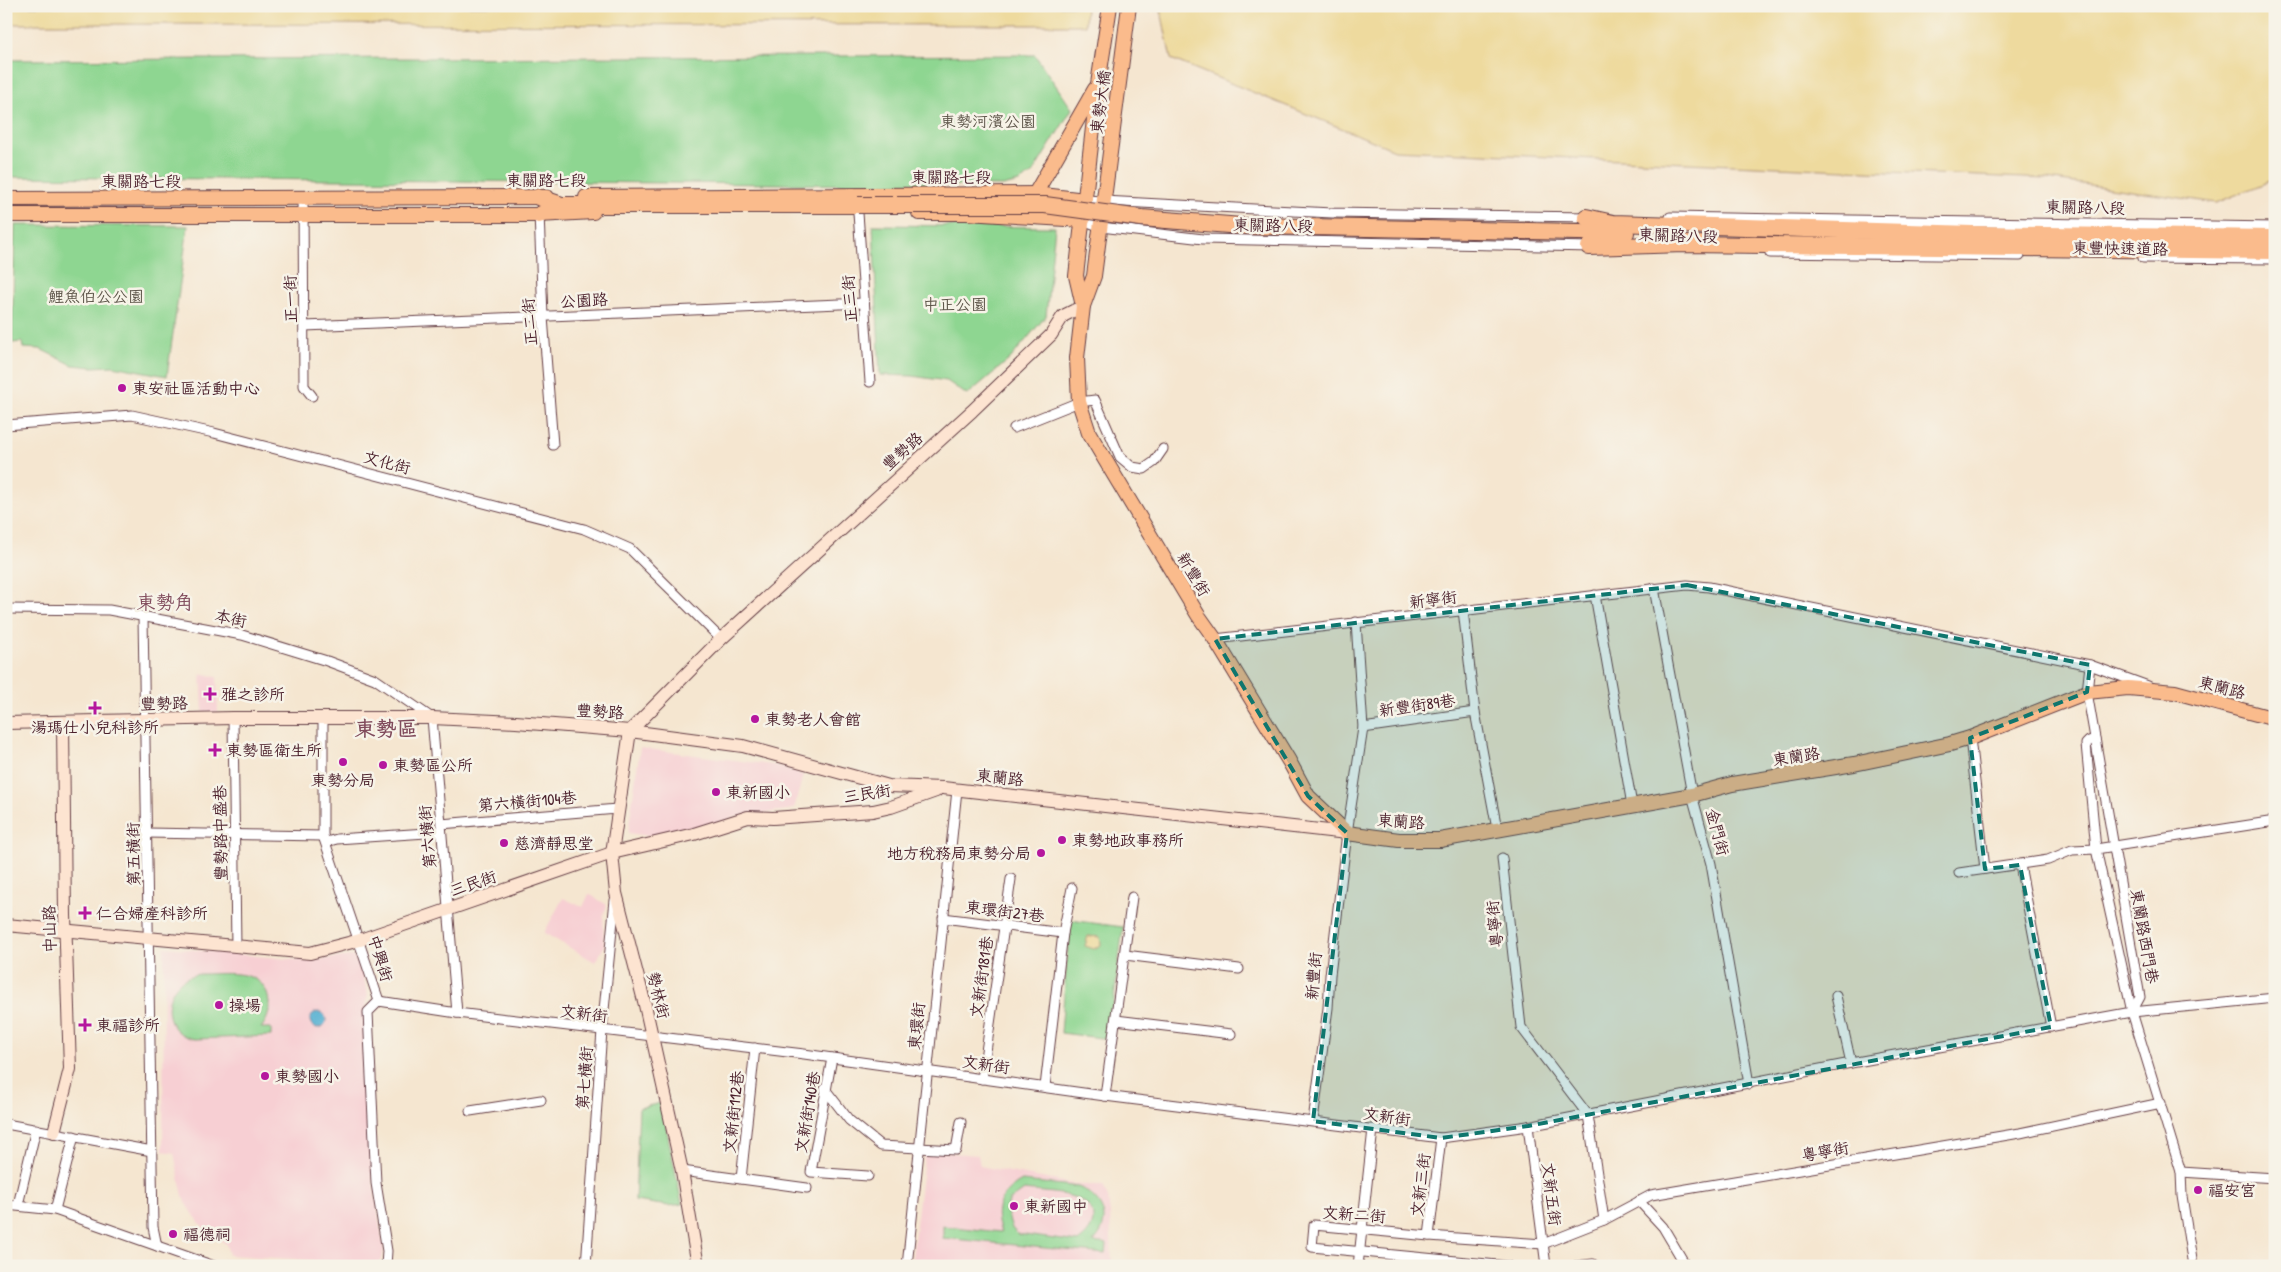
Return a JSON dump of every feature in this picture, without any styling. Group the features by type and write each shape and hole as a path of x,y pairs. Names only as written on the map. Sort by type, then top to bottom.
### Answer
{"highway":[{"path":"538,198 562,205 858,209 1045,205 1141,218 1242,226 1969,240"},
{"path":"539,215 562,205"},
{"path":"1586,217 1613,223 1969,240"},
{"name":"東豐快速道路","path":"1969,240 2275,238"},
{"path":"1589,247 1969,240"},
{"name":"東豐快速道路","path":"1969,240 2275,251"}],"main road":[{"name":"東勢大橋","path":"1085,200 1098,84 1110,6"},
{"name":"東勢大橋","path":"1105,202 1129,6"},
{"path":"1035,194 1098,84"},
{"path":"966,194 966,213"},
{"name":"東關路七段","path":"6,199 538,198 1035,194 1085,200"},
{"path":"1083,306 1076,276 1085,200"},
{"path":"1083,306 1094,276 1105,202"},
{"name":"東關路七段","path":"6,216 539,215 858,209 1083,220"},
{"name":"新豐街","path":"1083,306 1078,358 1079,402 1089,432 1198,616 1215,639 1289,761 1308,796 1347,833"},
{"name":"東蘭路","path":"1347,833 1399,840 1436,840 1692,795 1732,784 1854,764 1970,738 2087,692 2128,688 2160,690 2275,719"}],"street":[{"path":"385,197 385,215"},
{"name":"正一街","path":"303,198 304,386 312,396"},
{"name":"正二街","path":"538,198 543,317 553,445"},
{"name":"東關路八段","path":"1085,200 1332,213 2275,227"},
{"name":"正三街","path":"858,209 870,382"},
{"name":"東關路八段","path":"1083,220 1101,227 1204,239 1812,254 2275,259"},
{"name":"公園路","path":"305,326 864,302"},
{"name":"豐勢路","path":"6,723 233,718 432,718 630,731 721,639 972,411 1051,335 1063,316 1083,306"},
{"path":"1014,428 1079,402 1094,400 1120,457 1132,467 1144,469 1154,462 1163,449"},
{"name":"文化街","path":"6,425 132,414 214,432 584,529 630,549 721,639"},
{"name":"東蘭路","path":"1654,588 1687,585 1709,587 2090,665 2160,690"},
{"name":"新寧街","path":"1215,639 1654,588"},
{"name":"金門街","path":"1654,588 1692,795 1711,864 1749,1084"},
{"path":"1595,595 1632,805"},
{"name":"本街","path":"6,609 108,610 242,635 327,661 375,679 432,718"},
{"path":"1463,610 1475,712 1497,829"},
{"name":"第五橫街","path":"143,617 150,938 153,1227 157,1246"},
{"name":"新豐街","path":"1313,1121 1328,1008 1330,975 1347,833 1363,728 1356,622"},
{"name":"東蘭路西門巷","path":"2090,665 2087,692 2140,997 2132,1012"},
{"name":"新豐街89巷","path":"1363,728 1475,712"},
{"name":"豐勢路中盛巷","path":"233,718 236,947"},
{"name":"中興街","path":"323,718 324,839 360,940 379,1001 368,1012 376,1183 387,1251 386,1266"},
{"name":"第六橫街","path":"432,718 447,909 458,1013"},
{"name":"中山路","path":"54,1132 70,1068 65,931 63,723"},
{"name":"東蘭路","path":"630,731 756,748 889,786 943,788 1347,833"},
{"name":"勢林街","path":"630,731 612,853 616,893 652,1036 682,1171 698,1266"},
{"path":"1970,738 1985,868"},
{"path":"2095,739 2086,744 2096,849 2132,1012 2181,1172 2182,1196 2193,1266"},
{"name":"三民街","path":"6,925 310,953 360,940 612,853 694,834 748,817 773,818 873,812 943,788"},
{"name":"東環街","path":"907,1266 958,790"},
{"name":"第六橫街104巷","path":"147,833 235,834 337,839 617,809"},
{"path":"1958,873 2048,860 2072,850 2096,849 2275,822"},
{"name":"粵寧街","path":"1502,858 1521,1027 1588,1115 1604,1220 1651,1195 2020,1133 2161,1103"},
{"path":"2020,865 2051,1027"},
{"name":"文新街181巷","path":"982,1079 1011,879"},
{"path":"1046,1088 1063,933 1072,888"},
{"name":"第七橫街","path":"586,1266 602,1030 616,893"},
{"path":"1105,1096 1132,897"},
{"name":"東環街27巷","path":"943,918 1063,933"},
{"path":"1124,955 1239,969"},
{"path":"1836,996 1851,1063"},
{"path":"1588,1115 1851,1063 2132,1012 2275,998"},
{"name":"文新街","path":"379,1001 458,1013 755,1048 1105,1096 1441,1138 1528,1126 1588,1115"},
{"path":"1116,1020 1231,1034"},
{"name":"文新街112巷","path":"741,1179 755,1048"},
{"name":"文新街140巷","path":"832,1058 811,1172 868,1176"},
{"path":"825,1089 849,1120 881,1146 956,1150 961,1122"},
{"path":"470,1111 541,1100"},
{"path":"6,1124 152,1151"},
{"name":"文新五街","path":"1528,1126 1546,1266"},
{"path":"18,1205 36,1129"},
{"path":"1358,1266 1373,1129"},
{"path":"55,1210 74,1136"},
{"name":"文新三街","path":"1429,1236 1441,1138"},
{"path":"682,1171 807,1188"},
{"path":"2181,1172 2275,1178"},
{"path":"1640,1201 1663,1227 1686,1266"},
{"path":"6,1204 55,1210 214,1266"},
{"name":"文新二街","path":"1508,1266 1312,1246 1314,1225 1543,1244 1604,1220"},
{"path":"1576,1266 1593,1264"}],"highlighted area":[{"path":"1687,585 2090,665 2087,692 1970,738 1985,869 2020,865 2051,1027 1528,1126 1441,1138 1313,1121 1347,833 1308,796 1215,639"}],"shaded area":[{"name":"雅之診所","path":"201,673 217,677 218,712 203,712"},
{"name":"東新國小","path":"640,748 780,766 803,775 794,809 735,817 693,831 657,837 628,833"},
{"path":"589,894 607,905 603,916 604,947 595,962 544,933 563,898 583,907"},
{"name":"東勢國小","path":"164,947 308,961 351,956 360,964 368,995 364,1011 373,1182 384,1250 382,1260 375,1264 229,1255 226,1244 203,1227 191,1211 183,1196 174,1153 163,1151"},
{"name":"東新國中","path":"925,1151 978,1155 980,1166 1080,1185 1103,1185 1108,1198 1110,1213 1112,1266 911,1266"}],"green space":[{"name":"東勢河濱公園","path":"1035,55 1072,109 1032,174 1019,182 1003,186 6,177 6,60"},
{"name":"鯉魚伯公公園","path":"15,225 188,226 167,376 113,366 92,367 73,365 40,349 23,348 22,342 12,343"},
{"name":"中正公園","path":"873,225 1055,227 1046,316 1010,359 967,395 947,381 912,376 880,375"},
{"path":"1070,920 1123,927 1109,1039 1061,1033"},
{"path":"202,974 244,975 261,983 266,991 269,1006 268,1016 261,1028 271,1028 271,1036 195,1039 182,1035 174,1026 169,1016 168,1005 172,993 178,984 189,977"},
{"path":"661,1103 682,1204 669,1206 635,1201 639,1108"},
{"path":"1022,1181 1083,1189 1097,1200 1101,1206 1104,1218 1103,1224 1093,1242 1107,1244 1106,1254 943,1238 943,1226 1001,1232 998,1224 998,1209 1003,1196","holes":["1024,1190 1064,1195 1084,1202 1090,1208 1093,1216 1089,1231 1078,1242 1017,1234 1012,1228 1006,1209 1010,1200"]}],"sand":[{"path":"6,6 1086,6 1085,25 6,24"},
{"path":"1160,6 2275,6 2275,179 2216,203 2047,179 1395,150 1171,59"},
{"path":"1088,936 1100,937 1101,945 1094,949 1085,946"}],"water":[{"path":"318,1012 324,1014 326,1020 324,1026 318,1028 312,1026 310,1020 312,1014"}],"place":[{"name":"東安社區活動中心","path":"122,388"},
{"name":"雅之診所","path":"210,694"},
{"name":"湯瑪仕小兒科診所","path":"95,708"},
{"name":"東勢老人會館","path":"755,719"},
{"name":"東勢區衛生所","path":"215,750"},
{"name":"東勢分局","path":"343,762"},
{"name":"東勢區公所","path":"383,765"},
{"name":"東新國小","path":"716,792"},
{"name":"東勢地政事務所","path":"1062,840"},
{"name":"慈濟靜思堂","path":"504,843"},
{"name":"地方稅務局東勢分局","path":"1041,853"},
{"name":"仁合婦產科診所","path":"85,913"},
{"name":"操場","path":"219,1005"},
{"name":"東福診所","path":"85,1025"},
{"name":"東勢國小","path":"265,1076"},
{"name":"福安宮","path":"2198,1190"},
{"name":"東新國中","path":"1014,1206"},
{"name":"福德祠","path":"173,1234"}],"district":[{"name":"東勢角","path":"165,602"},
{"name":"東勢區","path":"386,728"}]}
